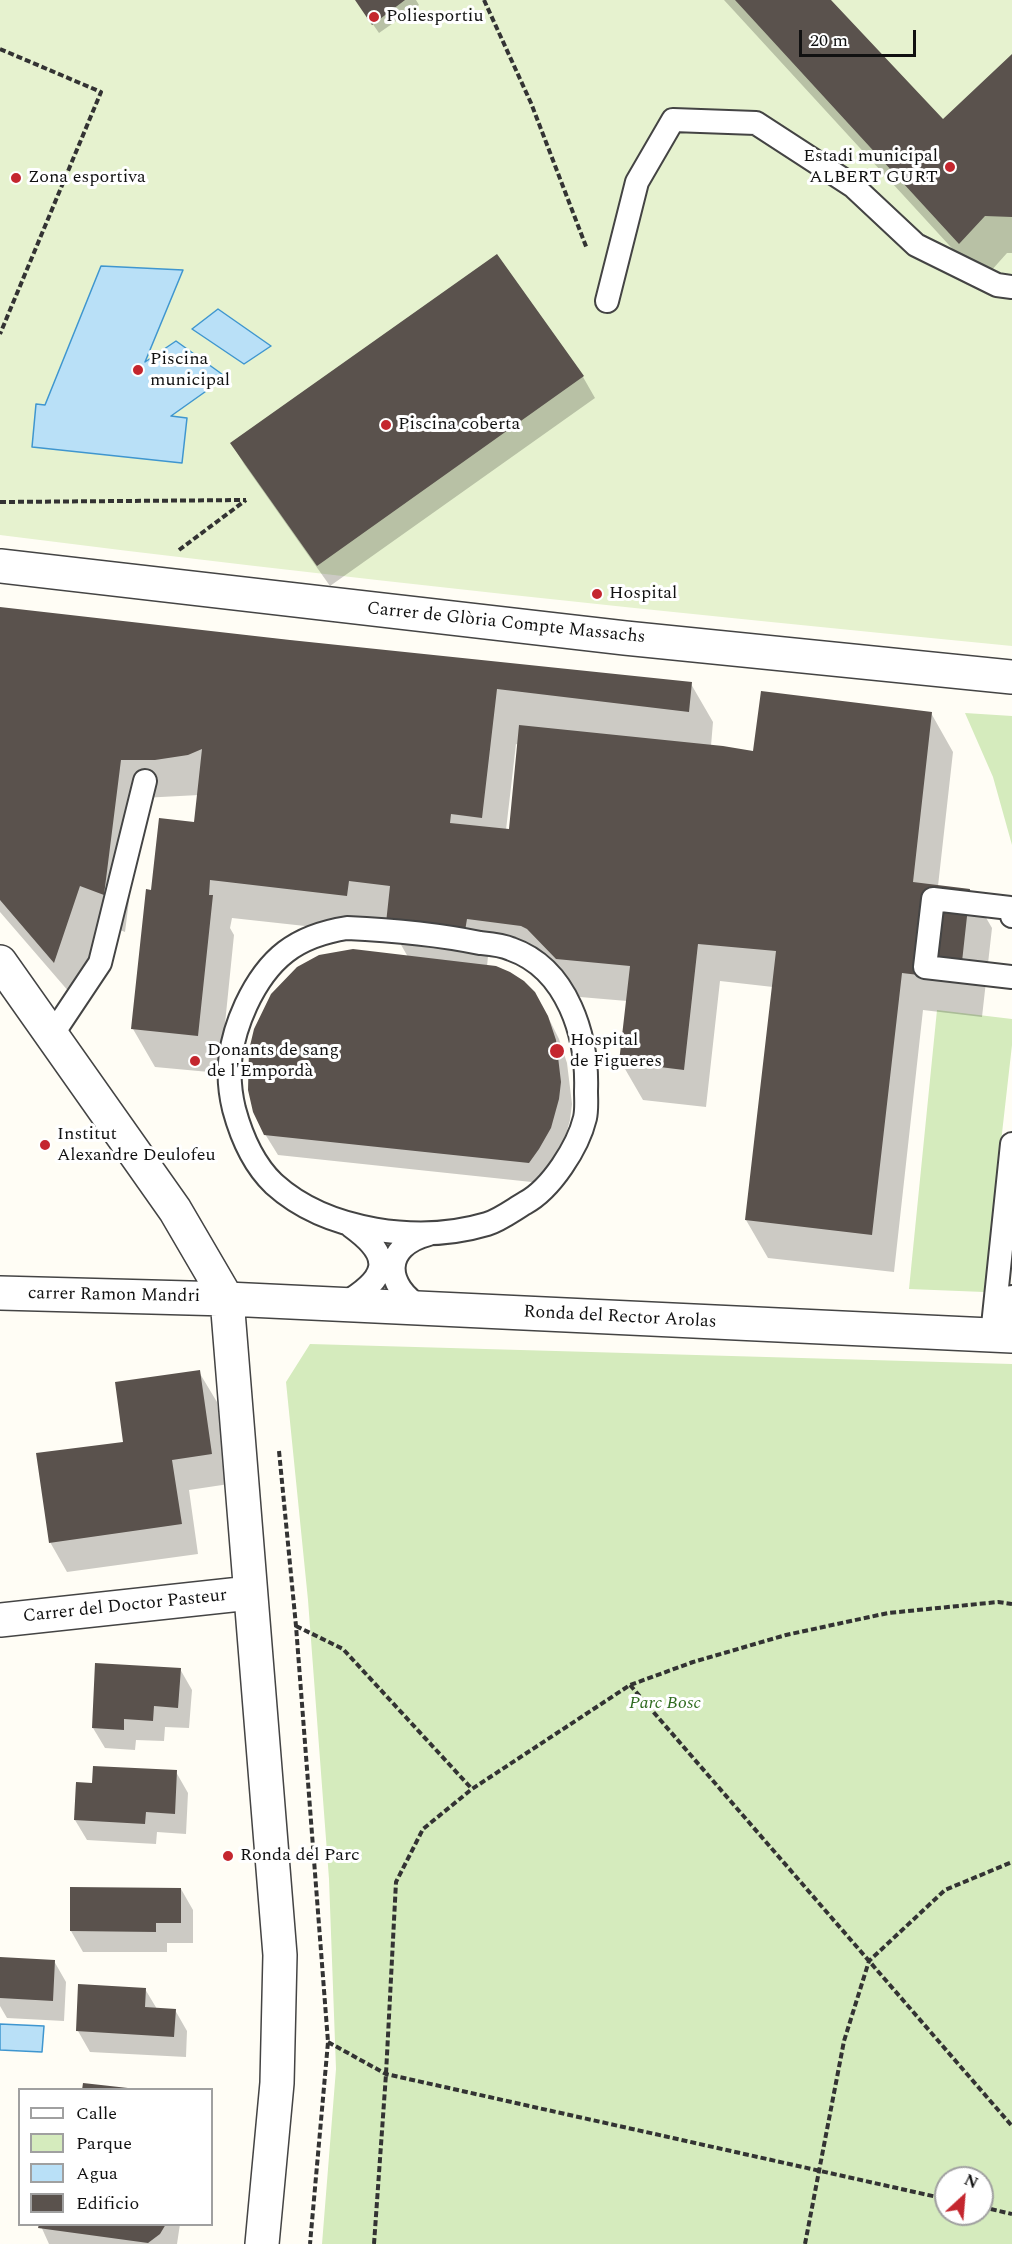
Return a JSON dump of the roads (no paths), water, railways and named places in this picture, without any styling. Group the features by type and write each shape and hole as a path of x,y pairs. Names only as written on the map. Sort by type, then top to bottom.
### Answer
{"street":[{"name":"Carrer de Glòria Compte Massachs","path":"0,566 600,635 1012,678"},
{"path":"0,962 175,1210 227,1299 280,1955 277,2083 262,2244"},
{"name":"carrer Ramon Mandri","path":"0,1293 227,1299"},
{"name":"Ronda del Rector Arolas","path":"227,1299 1004,1335"},
{"name":"Carrer del Doctor Pasteur","path":"0,1620 250,1593"}],"lane":[{"path":"607,301 637,182 673,120 756,123 853,186 916,245 997,285 1012,286"},
{"path":"52,1035 99,963 145,782"},
{"path":"1012,916 1010,908 933,899 925,967 1012,977"},
{"path":"422,1308 408,1300 395,1277 393,1263 398,1251 419,1236 489,1224 532,1199 565,1163 585,1117 587,1070 577,1019 562,991 549,974 512,949 465,940 347,928 308,937 290,948 273,963 259,981 241,1017 231,1046 229,1071 230,1090 238,1124 247,1144 274,1184 301,1202 350,1225 390,1231 434,1233"},
{"path":"1004,1335 1012,1144"},
{"path":"344,1304 372,1285 380,1266 380,1257 368,1238 350,1225"},
{"path":"1004,1335 1012,1297"}],"water":[{"name":"Piscina municipal","path":"101,266 183,270 145,362 176,341 226,377 171,416 187,418 182,463 32,447 36,404 45,405"},
{"path":"218,309 271,346 244,364 192,329"},
{"path":"0,2024 44,2026 42,2052 0,2050"}],"place":[{"name":"Poliesportiu","path":"374,17"},
{"name":"Estadi municipal ALBERT GURT","path":"950,167"},
{"name":"Zona esportiva","path":"16,178"},
{"name":"Piscina municipal","path":"138,370"},
{"name":"Piscina coberta","path":"386,425"},
{"name":"Hospital","path":"597,594"},
{"name":"Hospital de Figueres","path":"557,1051"},
{"name":"Donants de sang de l'Empordà","path":"195,1061"},
{"name":"Institut Alexandre Deulofeu","path":"45,1145"},
{"name":"Ronda del Parc","path":"228,1856"}],"park label":[{"name":"Parc Bosc","path":"665,1704"}]}
